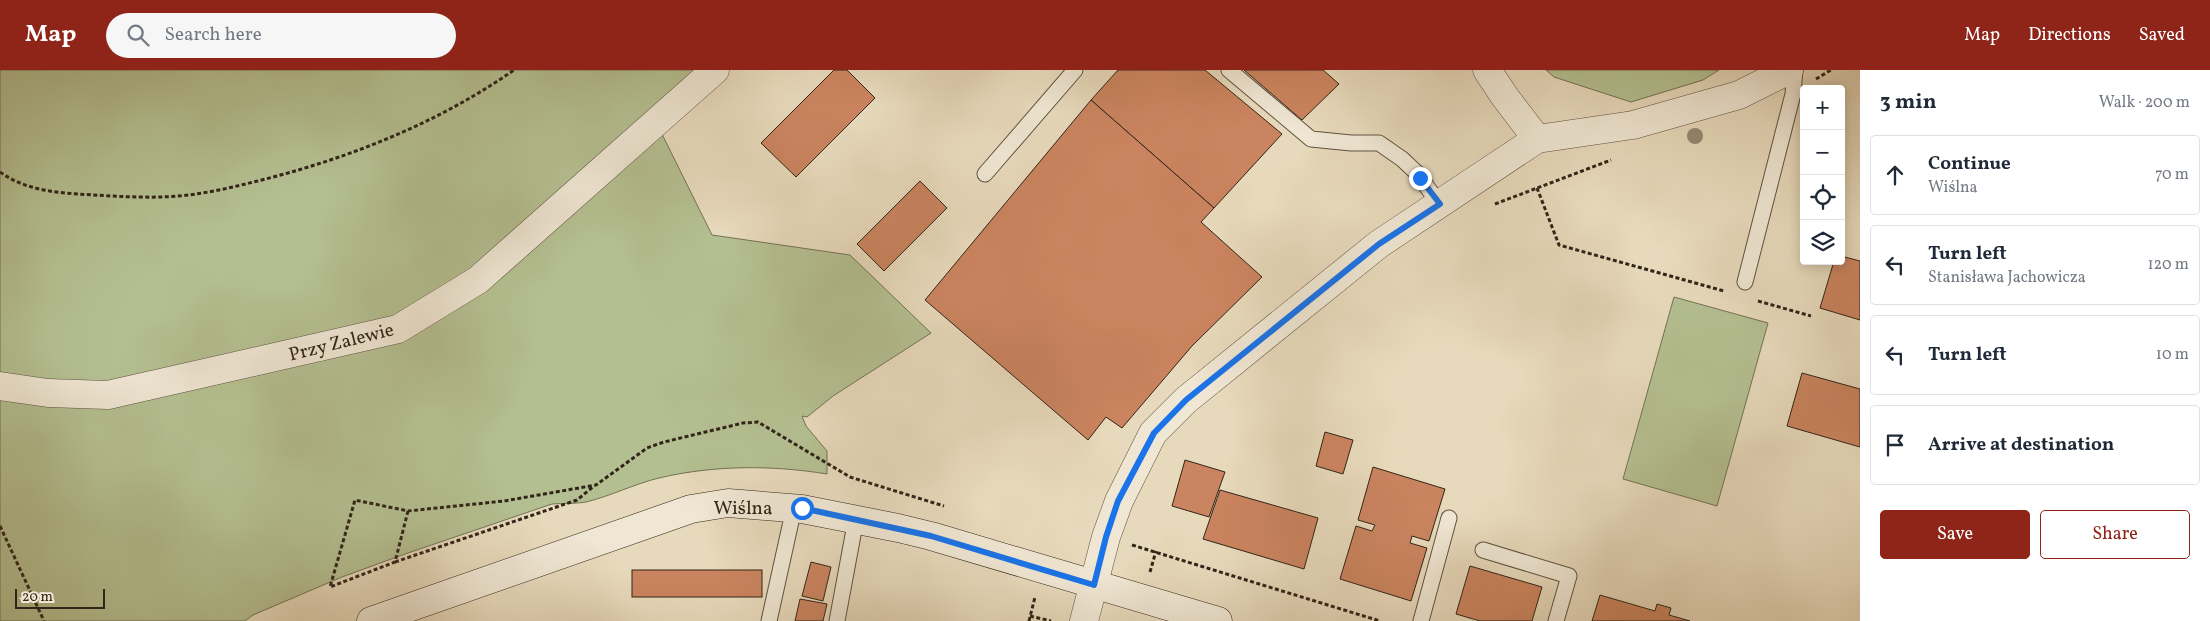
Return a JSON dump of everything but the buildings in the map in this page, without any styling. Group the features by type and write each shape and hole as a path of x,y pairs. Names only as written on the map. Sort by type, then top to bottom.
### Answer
{"street":[{"name":"Przy Zalewie","path":"0,386 48,393 108,395 398,329 478,280 715,70"},
{"path":"1487,70 1505,97 1538,139"},
{"path":"1084,621 1106,537 1118,501 1154,433 1186,400 1379,244 1538,139 1633,125 1739,95 1784,76"},
{"name":"Wiślna","path":"371,621 691,508 728,503 794,508 931,536 1218,621"}],"lane":[{"path":"985,174 1075,70"},
{"path":"1229,70 1310,139 1352,143 1379,143 1402,159 1417,173 1440,204"},
{"path":"1745,282 1784,76"},
{"path":"768,621 794,508"},
{"path":"1421,621 1449,518"},
{"path":"837,621 856,520"},
{"path":"1483,550 1569,576 1556,621"}],"path":[{"path":"0,172 25,186 66,193 150,198 218,190 316,165 372,146 432,120 514,70"},
{"path":"1784,76 1831,70"},
{"path":"1492,205 1620,156"},
{"path":"1537,188 1559,245 1725,291"},
{"path":"1754,300 1811,316"},
{"path":"596,485 504,501 408,510 355,500 330,587 395,562 577,500 647,448 664,442 743,423 758,422 850,477 944,506"},
{"path":"395,562 408,510"},
{"path":"0,526 44,621"},
{"path":"1131,544 1380,621"},
{"path":"1150,575 1156,551"},
{"path":"1030,616 1051,621"}],"green space":[{"path":"0,70 698,70 656,122 712,235 850,255 931,333 833,396 807,417 802,416 806,426 827,451 827,474 764,468 701,471 659,478 586,502 552,504 342,577 253,615 245,621 0,621"},
{"path":"1546,70 1719,70 1703,80 1631,102 1554,77"},
{"path":"1674,297 1768,323 1717,506 1623,479"}],"route":[{"path":"802,508 931,536 1094,585 1106,537 1118,501 1154,433 1186,400 1379,244 1440,204 1420,178"}]}
